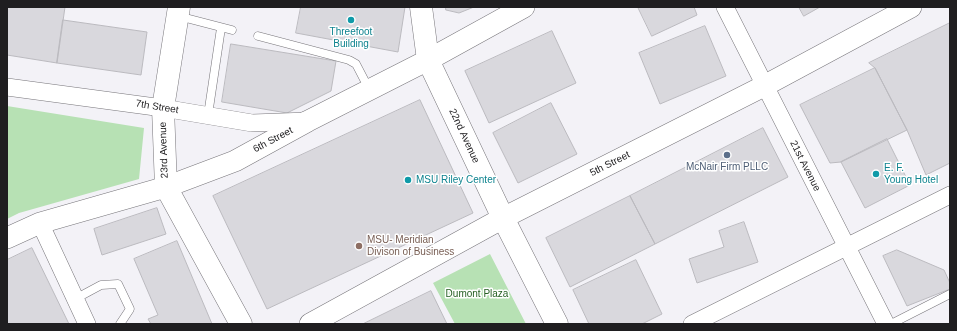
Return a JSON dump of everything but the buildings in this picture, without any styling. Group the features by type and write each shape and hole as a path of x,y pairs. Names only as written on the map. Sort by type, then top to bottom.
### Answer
{"main road":[{"name":"22nd Avenue","path":"421,7 428,60 502,218 557,324"},
{"name":"23rd Avenue","path":"178,12 163,108 166,187 241,324"}],"street":[{"name":"6th Street","path":"7,238 40,223 166,187 235,161 308,121 428,60 524,7"},
{"name":"21st Avenue","path":"725,7 846,248 886,324"},
{"name":"5th Street","path":"310,324 502,218 764,86 911,7"},
{"name":"7th Street","path":"7,87 163,108 252,123 308,121"},
{"path":"692,324 950,195"},
{"path":"40,223 87,324"}],"lane":[{"path":"178,12 221,28 232,30"},
{"path":"208,116 221,28"},
{"path":"258,36 349,60 356,64 369,90"},
{"path":"76,299 101,285 118,284 130,309 120,324"},
{"path":"891,324 950,294"}],"green space":[{"path":"7,106 144,128 139,179 19,213 7,219"},
{"name":"Dumont Plaza","path":"490,254 526,324 455,324 433,283"}],"place":[{"name":"Threefoot Building","path":"351,20"},
{"name":"McNair Firm PLLC","path":"727,155"},
{"name":"E. F. Young Hotel","path":"876,174"},
{"name":"MSU Riley Center","path":"408,180"},
{"name":"MSU- Meridian Divison of Business","path":"359,246"}]}
